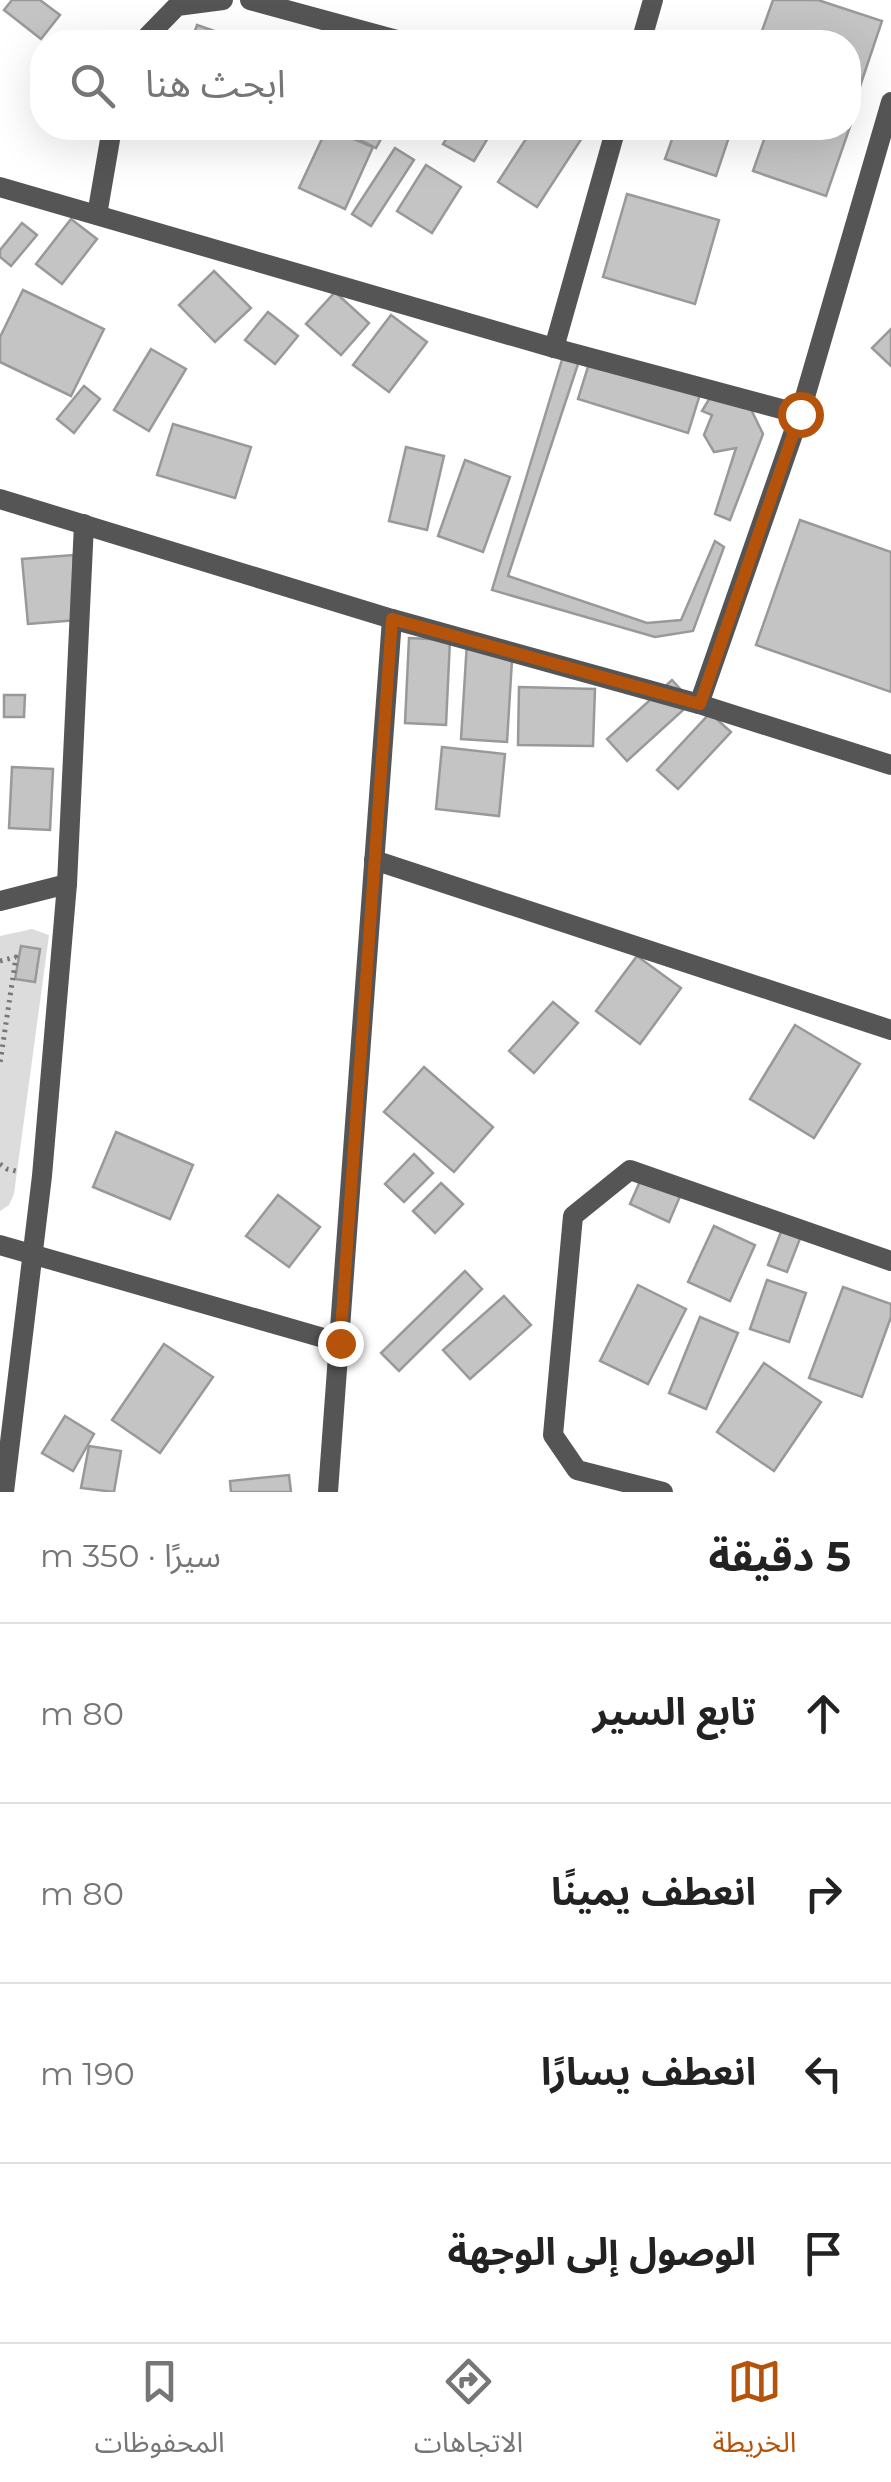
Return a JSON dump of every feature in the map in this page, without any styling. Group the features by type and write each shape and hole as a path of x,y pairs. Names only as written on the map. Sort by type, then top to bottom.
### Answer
{"street":[{"path":"154,30 177,6 223,0"},
{"path":"250,0 360,30"},
{"path":"644,30 653,0"},
{"path":"700,704 800,414 891,102"},
{"path":"97,215 110,140"},
{"path":"554,348 613,140"},
{"path":"0,187 554,348 800,414"},
{"path":"0,499 392,619 700,704 891,766"},
{"path":"4,1492 42,1176 67,884 84,524"},
{"path":"328,1492 392,619"},
{"path":"374,860 891,1030"},
{"path":"0,901 67,884"},
{"path":"663,1492 577,1470 553,1435 573,1216 630,1170 891,1261"},
{"path":"0,1245 340,1343"}],"path":[{"path":"0,961 16,957 0,1062"},
{"path":"0,1164 7,1169"}],"shaded area":[{"path":"32,929 49,935 14,1194 9,1205 0,1211 0,936"}],"building":[{"path":"12,0 40,0 60,15 48,30 30,30 4,10"},
{"path":"773,0 818,0 882,21 861,83 861,30 762,30"},
{"path":"321,140 356,140 373,147 345,209 299,188"},
{"path":"360,140 380,140 376,148"},
{"path":"446,140 487,140 474,161 443,144"},
{"path":"525,140 581,140 537,207 498,182"},
{"path":"672,140 728,140 716,176 665,159"},
{"path":"764,140 845,140 826,196 753,171"},
{"path":"395,148 414,160 371,226 352,214"},
{"path":"426,165 461,187 432,233 397,211"},
{"path":"627,194 719,220 695,304 603,277"},
{"path":"71,219 97,239 62,284 36,264"},
{"path":"22,223 37,235 11,266 0,257 0,250"},
{"path":"214,271 251,308 215,342 179,305"},
{"path":"23,290 104,329 71,396 0,362 0,337"},
{"path":"335,292 369,323 341,355 306,324"},
{"path":"268,312 298,336 275,364 245,340"},
{"path":"391,315 427,342 389,392 353,365"},
{"path":"891,329 891,366 872,348"},
{"path":"151,349 186,369 149,431 114,410"},
{"path":"564,353 580,358 508,576 647,623 681,620 715,541 724,547 693,631 655,637 492,590"},
{"path":"591,357 701,391 688,433 578,399"},
{"path":"84,386 100,399 74,433 57,419"},
{"path":"714,391 744,395 763,434 730,520 715,514 736,448 714,452 704,435 712,415 702,411"},
{"path":"173,424 251,447 235,498 157,475"},
{"path":"406,447 444,456 427,530 389,521"},
{"path":"465,460 510,477 483,552 438,536"},
{"path":"800,520 891,552 891,692 756,645"},
{"path":"73,555 78,620 28,624 22,559"},
{"path":"409,638 450,640 446,725 405,723"},
{"path":"467,642 513,644 507,742 461,739"},
{"path":"672,680 692,702 627,761 607,739"},
{"path":"519,687 595,689 593,746 518,745"},
{"path":"4,695 25,695 24,717 4,717"},
{"path":"710,713 731,732 678,789 657,770"},
{"path":"442,747 505,754 499,816 436,809"},
{"path":"12,767 53,769 50,830 9,828"},
{"path":"21,946 40,949 35,982 15,979"},
{"path":"637,956 681,988 640,1044 596,1011"},
{"path":"553,1002 578,1023 534,1073 509,1051"},
{"path":"795,1025 860,1064 814,1138 750,1099"},
{"path":"424,1067 493,1127 454,1172 384,1112"},
{"path":"116,1132 193,1165 170,1219 93,1187"},
{"path":"414,1154 433,1173 404,1202 385,1184"},
{"path":"642,1177 681,1194 669,1222 630,1204"},
{"path":"441,1183 463,1204 435,1233 413,1211"},
{"path":"278,1195 320,1227 289,1267 246,1236"},
{"path":"784,1224 803,1231 787,1272 768,1265"},
{"path":"714,1226 755,1245 730,1301 688,1282"},
{"path":"465,1271 482,1289 399,1371 381,1353"},
{"path":"767,1280 806,1293 789,1342 750,1329"},
{"path":"638,1285 686,1309 648,1384 600,1361"},
{"path":"843,1287 891,1304 891,1317 862,1397 809,1378"},
{"path":"504,1296 531,1325 470,1379 443,1350"},
{"path":"700,1317 738,1333 706,1409 669,1393"},
{"path":"164,1344 213,1377 160,1453 112,1420"},
{"path":"764,1363 821,1402 774,1471 717,1432"},
{"path":"65,1416 94,1434 73,1471 42,1453"},
{"path":"89,1446 121,1451 114,1492 81,1488"},
{"path":"289,1475 291,1492 231,1492 230,1481"}],"route":[{"path":"340,1343 392,619 700,704 800,414"}]}
